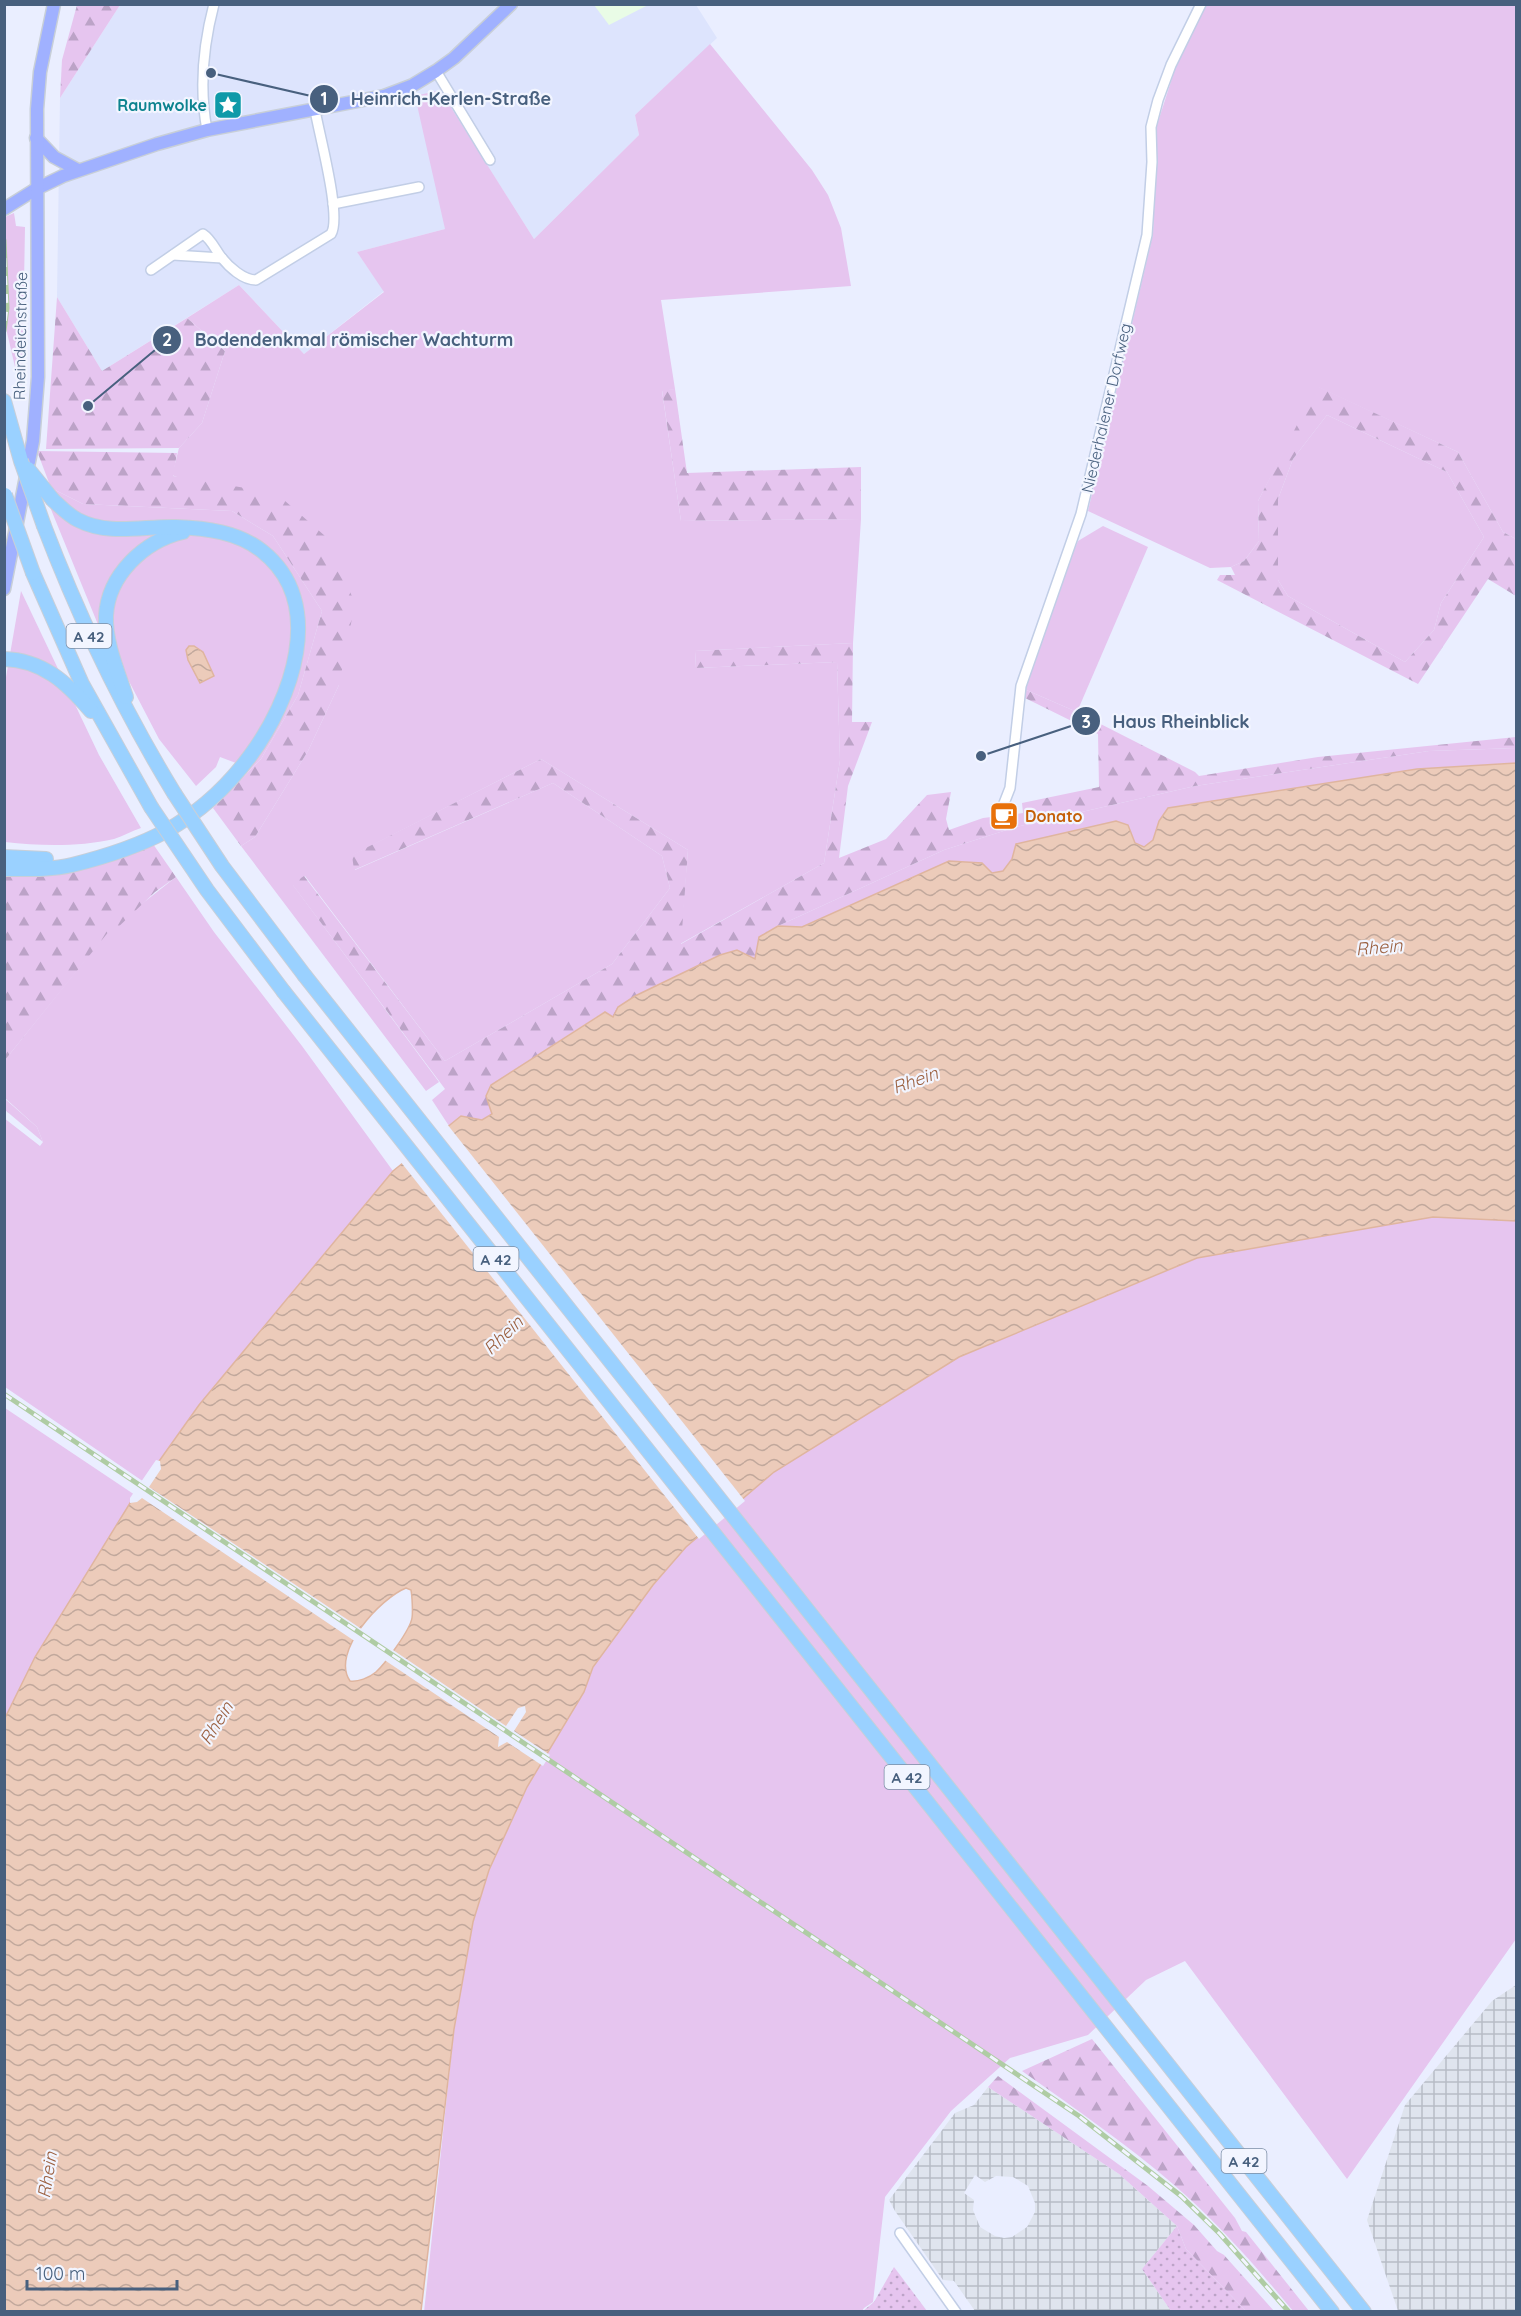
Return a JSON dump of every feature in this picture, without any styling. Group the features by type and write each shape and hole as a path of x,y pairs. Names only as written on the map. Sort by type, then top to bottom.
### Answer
{"highway":[{"name":"A 42","path":"4,401 44,526 107,675 142,742 240,891 341,1022 1364,2312"},
{"path":"4,870 72,865 131,847 181,822 211,799 237,772 259,743 276,713 290,678 297,644 297,615 290,586 283,574 263,552 251,544 224,533 196,529 176,527 127,530 93,526 78,520 53,500 21,460"},
{"name":"A 42","path":"5,494 33,573 82,684 151,807 207,890 284,992 1332,2312"},
{"path":"142,742 107,633 106,615 110,597 122,573 143,550 175,534 196,529"},
{"path":"4,659 44,668 62,681 104,726"},
{"path":"4,857 36,860 96,857"}],"main road":[{"name":"Rheindeichstraße","path":"4,589 33,441 38,377 36,138 40,72 54,4"},
{"path":"4,209 36,189 78,171 157,144 207,130 384,96 412,85 436,71 511,4"},
{"path":"36,138 61,163 78,171"}],"street":[{"path":"207,130 202,100 203,72 214,4"},
{"name":"Niederhalener Dorfweg","path":"1001,811 1010,788 1020,686 1081,514 1147,235 1152,162 1151,127 1158,100 1172,65 1201,4"},
{"path":"436,71 490,160"},
{"path":"151,270 203,234 222,258 248,280 256,280 331,234 334,228 333,204 315,110"},
{"path":"333,204 419,187"},
{"path":"194,240 194,256"},
{"path":"173,255 222,258"},
{"path":"900,2233 956,2312"}],"shaded area":[{"path":"120,5 696,5 717,38 635,115 639,135 534,239 440,91 445,229 357,252 384,291 304,354 239,285 102,371 57,297 60,98"},
{"path":"594,5 648,5 609,25"},
{"path":"1516,1985 1516,2311 1398,2311 1367,2220 1405,2105 1492,2001"},
{"path":"988,2087 1119,2174 1177,2226 1142,2269 1171,2311 975,2311 954,2281 943,2280 889,2200 955,2113 974,2105","holes":["975,2175 985,2182 996,2176 1013,2177 1028,2186 1035,2203 1035,2212 1027,2227 1012,2237 1004,2238 995,2236 980,2227 973,2210 974,2200 964,2193"]}],"green space":[{"path":"77,5 120,5 60,98 62,60"},
{"path":"1206,5 1516,5 1516,539 1503,532 1458,452 1318,387 1258,501 1259,541 1244,561 1231,567 1210,568 1088,511 1153,234 1157,125 1175,69"},
{"path":"710,44 812,170 828,195 841,228 851,286 661,300 675,389 662,391 681,521 861,519 853,643 695,651 696,668 837,662 840,760 824,863 680,944 688,850 541,759 353,855 355,870 553,783 662,856 670,888 612,964 445,1061 305,876 293,885 439,1082 426,1091 241,846 255,837 308,751 339,685 325,536 172,475 179,448 202,423 225,351 187,318 239,285 304,354 384,292 357,252 445,229 415,96 440,90 534,239 639,135 635,115"},
{"path":"14,213 16,226 25,227 22,397 5,324 5,217"},
{"path":"57,297 102,371 187,318 225,351 202,423 179,448 46,449"},
{"path":"1317,386 1458,452 1503,532 1516,539 1516,596 1488,579 1418,684 1217,580 1220,575 1235,575 1231,567 1244,561 1259,541 1258,501","holes":["1327,415 1447,472 1484,537 1441,603 1434,630 1405,662 1288,596 1278,580 1278,499 1293,459"]},
{"path":"675,389 687,473 861,467 861,519 681,521 662,390"},
{"path":"1327,415 1447,472 1484,537 1441,603 1434,630 1405,662 1288,596 1278,580 1278,499 1293,459"},
{"path":"37,451 177,453 173,476 276,493 325,536 355,603 339,685 308,751 255,837 241,846 213,808 261,759 298,695 322,611 273,536 232,511 83,504 51,488"},
{"path":"51,488 83,504 232,511 273,536 322,611 298,695 261,759 246,774 236,763 220,757 216,767 196,786 159,739 120,664 113,630 99,627 50,507"},
{"path":"1103,526 1148,547 1077,712 1024,689 1043,624 1078,541"},
{"path":"21,591 99,755 141,828 114,839 73,845 5,842 5,683"},
{"path":"853,643 852,722 872,722 848,786 839,858 886,839 927,795 951,792 946,819 949,830 983,818 1023,813 1022,803 1099,787 1098,734 1025,698 1024,689 1077,712 1199,776 1318,757 1516,737 1516,748 1429,751 1195,786 1016,827 944,850 778,926 759,937 755,959 748,955 613,1017 604,1012 491,1085 486,1096 492,1114 482,1120 461,1116 449,1126 432,1100 445,1089 292,884 304,876 445,1061 612,964 670,888 662,856 553,783 354,870 352,855 541,759 688,850 681,944 824,863 840,760 837,662 696,668 695,651"},
{"path":"1516,748 1516,763 1417,769 1168,808 1159,821 1153,840 1144,847 1135,843 1128,825 1012,859 1003,871 992,873 949,861 802,927 778,926 944,850 1016,827 1195,786 1429,751"},
{"path":"153,844 176,877 155,892 113,932 110,930 5,1060 5,874"},
{"path":"176,877 214,932 302,1046 393,1171 199,1405 144,1482 5,1387 4,1118 40,1146 43,1142 37,1127 5,1098 5,1060 110,929"},
{"path":"4,1098 37,1127 43,1142 5,1110"},
{"path":"1441,1213 1516,1217 1516,1939 1347,2179 1185,1961 1146,1980 1088,2035 1010,2058 951,2111 885,2197 873,2302 862,2311 424,2312 454,2029 473,1922 489,1870 527,1787 584,1692 593,1667 653,1585 686,1547 774,1472 959,1357 1200,1256"},
{"path":"5,1408 135,1495 35,1657 5,1720"},
{"path":"1092,2039 1235,2218 1242,2231 1246,2232 1309,2311 1293,2311 1236,2245 1173,2184 1118,2140 1022,2071"},
{"path":"998,2076 1148,2186 1194,2225 1274,2311 1246,2311 1186,2249 1177,2226 1119,2174 988,2087"},
{"path":"1177,2226 1186,2249 1246,2311 1171,2311 1142,2269"},
{"path":"894,2267 927,2311 863,2311 874,2302"}],"water":[{"path":"189,646 194,646 203,652 214,676 200,683 188,660 186,650"},
{"name":"Rhein","path":"1516,763 1516,1221 1433,1217 1197,1258 959,1357 774,1472 686,1547 653,1585 593,1667 584,1692 527,1787 489,1870 473,1922 454,2029 421,2311 5,2311 4,1720 35,1657 135,1495 199,1405 393,1171 461,1116 482,1120 492,1114 486,1096 491,1085 605,1012 613,1017 618,1007 635,996 720,955 737,950 755,959 759,937 778,926 802,927 949,861 982,863 992,873 1003,871 1012,859 1016,844 1116,821 1128,825 1135,843 1144,847 1153,840 1159,821 1168,808 1417,769","holes":["406,1588 411,1590 412,1618 397,1646 373,1674 367,1678 350,1681 346,1669 347,1656 352,1641 361,1627 372,1614 396,1594"]}],"pier":[{"path":"447,1124 745,1501 699,1539 400,1161"},
{"path":"156,1460 160,1461 161,1469 149,1487 363,1630 356,1642 142,1498 130,1503 130,1498"},
{"path":"390,1648 506,1726 518,1708 525,1706 526,1712 514,1731 550,1755 543,1766 507,1742 498,1747 499,1737 383,1659"}],"railway":[{"path":"4,240 7,308 4,331"},
{"path":"4,1394 1079,2116 1181,2196 1220,2234 1289,2312"}],"place":[{"name":"Heinrich-Kerlen-Straße","path":"211,73"},
{"name":"Raumwolke","path":"228,105"},
{"name":"Bodendenkmal römischer Wachturm","path":"88,406"},
{"name":"Haus Rheinblick","path":"981,756"},
{"name":"Donato","path":"1004,816"}]}
